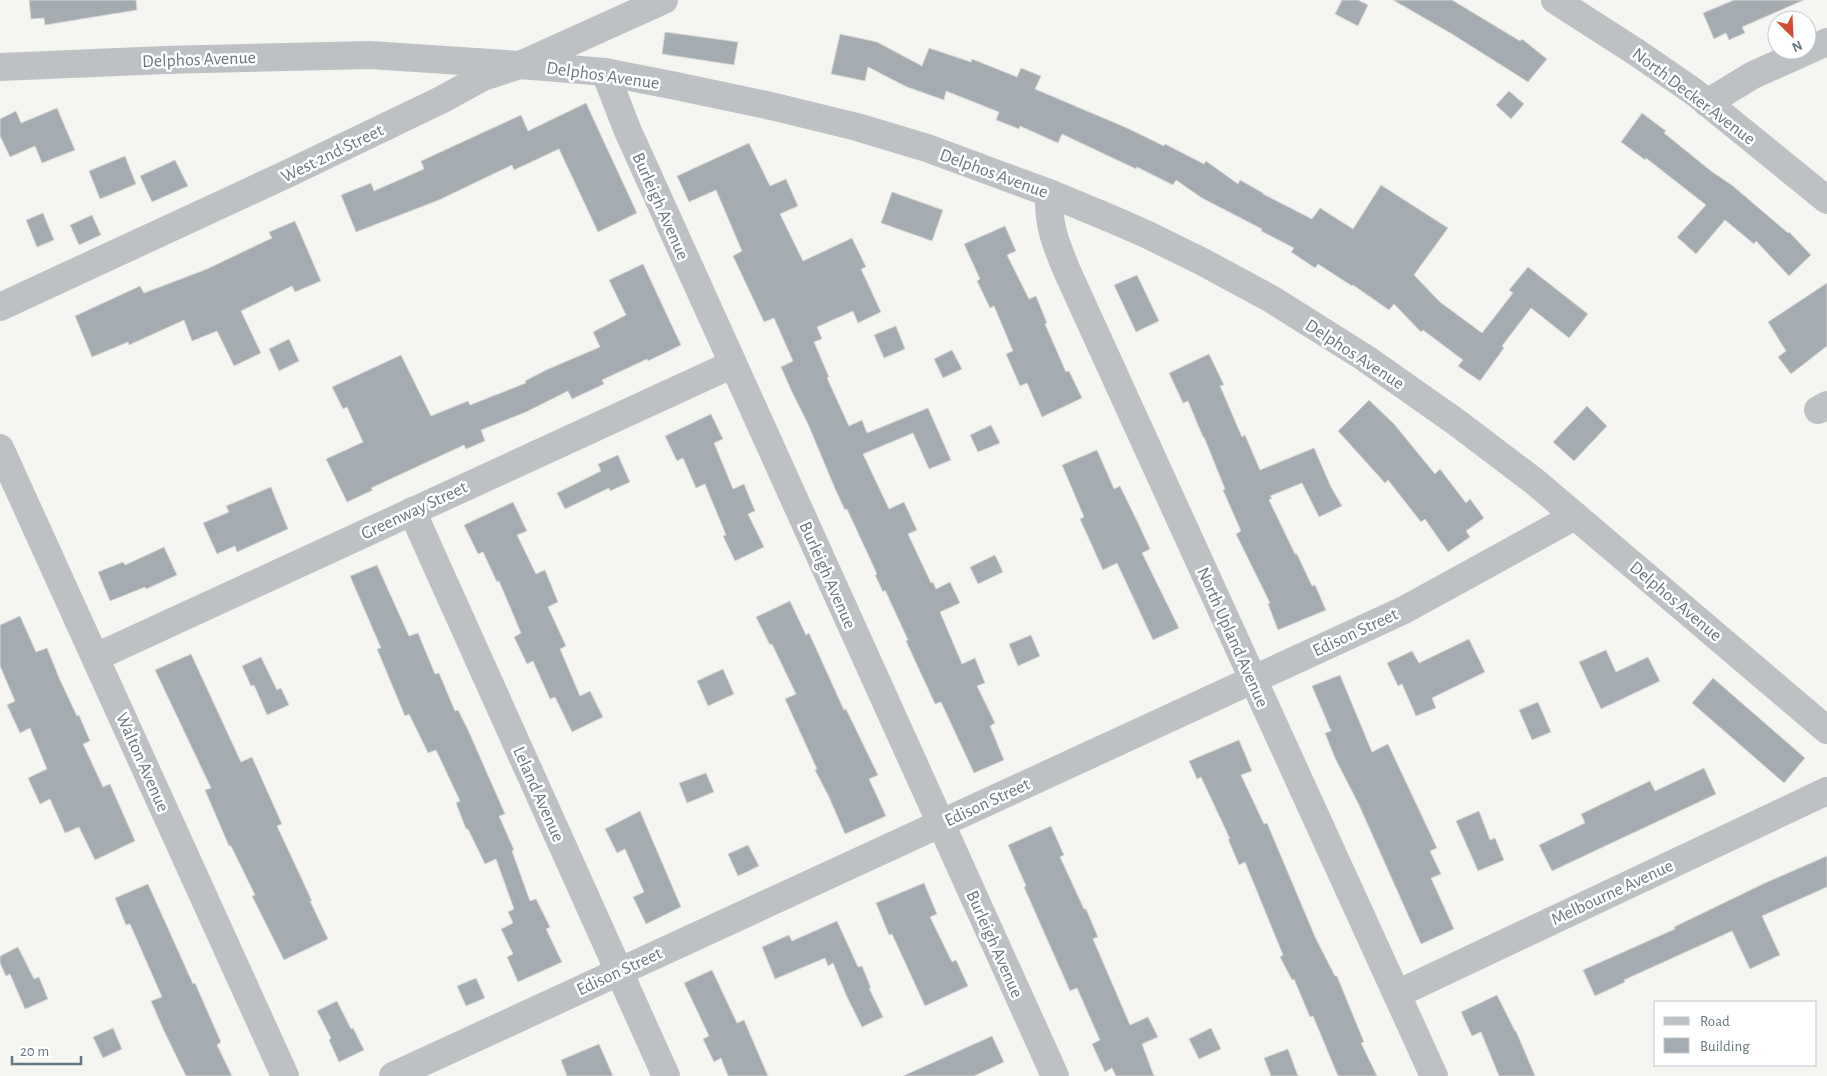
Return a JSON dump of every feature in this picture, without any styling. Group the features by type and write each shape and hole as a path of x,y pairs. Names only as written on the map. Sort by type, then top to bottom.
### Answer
{"street":[{"name":"West 2nd Street","path":"0,307 287,174 483,78 520,65 664,0"},
{"name":"North Decker Avenue","path":"1555,0 1639,54 1707,103 1827,200"},
{"path":"1707,103 1753,75 1827,42"},
{"name":"Delphos Avenue","path":"0,66 370,55 605,72 771,106 857,127 927,148 1049,193 1114,220 1201,261 1273,300 1365,358 1456,422 1534,481 1827,730"},
{"name":"Burleigh Avenue","path":"605,72 627,129 1055,1076"},
{"name":"North Upland Avenue","path":"1049,193 1049,214 1054,240 1180,521 1434,1076"},
{"name":"Greenway Street","path":"96,657 733,364"},
{"name":"Walton Avenue","path":"0,448 285,1076"},
{"name":"Leland Avenue","path":"412,511 666,1076"},
{"name":"Edison Street","path":"393,1076 1404,610 1575,516"},
{"name":"Melbourne Avenue","path":"1397,994 1827,791"}],"building":[{"path":"29,0 136,0 137,10 45,25 44,18 31,19"},
{"path":"1342,0 1358,0 1368,5 1358,26 1335,14"},
{"path":"1393,0 1452,0 1520,41 1522,39 1547,59 1528,82 1452,34"},
{"path":"1734,0 1804,0 1781,10 1767,10 1767,16 1742,27 1745,33 1729,40 1726,33 1714,39 1703,13"},
{"path":"665,32 738,42 734,65 662,54"},
{"path":"840,34 877,42 922,66 929,48 971,62 972,59 1017,77 1021,68 1041,76 1035,89 1127,128 1164,146 1165,144 1204,164 1206,161 1238,184 1240,180 1312,219 1320,208 1353,229 1381,185 1448,228 1414,275 1440,302 1482,333 1513,293 1509,290 1528,267 1588,314 1569,338 1531,308 1502,346 1504,348 1480,381 1458,366 1463,360 1423,330 1421,332 1394,304 1389,310 1318,264 1315,268 1291,252 1294,248 1202,198 1176,180 1173,185 1062,134 1058,143 1020,126 1019,129 996,120 999,112 946,91 944,100 907,87 868,67 865,81 831,74"},
{"path":"1509,91 1524,104 1511,119 1496,105"},
{"path":"586,103 637,213 598,232 559,149 514,170 512,165 439,200 356,232 341,195 371,183 374,191 424,169 421,161 521,115 528,131"},
{"path":"57,108 75,150 42,163 35,146 10,157 0,136 0,119 16,111 21,123"},
{"path":"1642,113 1666,131 1664,133 1789,232 1811,255 1789,276 1756,241 1754,244 1725,220 1696,254 1677,237 1706,205 1646,158 1645,160 1621,142"},
{"path":"749,143 770,186 786,179 798,206 780,214 803,261 852,238 866,267 861,269 881,312 858,323 853,311 817,327 822,339 814,342 829,377 827,378 849,426 862,420 867,433 928,408 951,460 929,469 913,433 863,454 889,509 904,502 917,530 908,534 931,583 933,582 936,589 950,582 960,603 940,612 962,664 975,658 985,683 977,686 995,723 990,726 1004,760 974,773 941,702 935,704 906,641 908,640 885,590 883,592 875,575 877,574 847,509 845,510 836,491 808,424 792,392 781,367 793,361 774,318 764,322 733,256 742,251 716,190 689,202 677,176"},
{"path":"125,156 136,184 100,199 89,171"},
{"path":"175,160 188,186 152,202 140,176"},
{"path":"892,192 943,210 932,241 881,223"},
{"path":"43,213 54,240 37,247 26,220"},
{"path":"92,215 101,235 79,245 70,225"},
{"path":"295,221 321,281 295,292 292,286 241,311 261,353 234,366 217,331 192,341 184,320 129,345 128,342 92,357 75,316 140,286 144,293 207,269 272,238 269,232"},
{"path":"1005,226 1016,251 1007,255 1029,299 1036,296 1047,323 1045,324 1066,372 1069,371 1082,398 1042,417 1027,383 1020,386 1006,354 1013,351 994,306 990,308 977,281 980,279 964,244"},
{"path":"643,264 681,345 602,380 604,384 572,399 568,391 526,412 481,430 485,441 466,449 464,445 371,488 373,490 347,502 326,459 363,442 347,407 343,409 332,387 401,355 431,416 468,401 470,405 526,383 525,381 546,370 600,347 593,332 626,315 609,280"},
{"path":"1137,275 1159,321 1136,332 1114,285"},
{"path":"1827,283 1827,346 1791,374 1778,357 1786,351 1768,322"},
{"path":"896,326 905,349 884,358 874,335"},
{"path":"289,339 299,361 279,371 269,349"},
{"path":"952,350 962,369 943,378 934,359"},
{"path":"1209,354 1224,385 1220,386 1242,437 1245,435 1260,470 1314,448 1331,487 1342,506 1319,517 1302,483 1270,496 1272,498 1269,500 1295,554 1297,554 1312,586 1315,585 1326,610 1278,630 1268,604 1270,603 1236,534 1241,531 1223,490 1225,489 1204,437 1188,401 1183,403 1169,373"},
{"path":"1369,400 1394,424 1435,474 1440,469 1466,503 1470,499 1484,518 1466,531 1470,537 1448,552 1425,519 1421,522 1388,480 1385,483 1338,431"},
{"path":"1587,406 1607,426 1574,461 1553,442"},
{"path":"711,414 723,439 714,443 733,489 744,484 755,511 748,514 764,547 735,561 723,536 726,535 705,484 696,488 683,458 677,461 665,436"},
{"path":"991,425 1000,443 978,452 970,435"},
{"path":"1097,450 1114,489 1120,486 1139,525 1150,549 1142,553 1179,628 1153,640 1117,563 1103,570 1080,519 1084,517 1062,465"},
{"path":"618,455 630,482 610,491 609,488 565,509 557,493 601,471 598,464"},
{"path":"271,487 288,529 237,552 235,546 217,554 203,523 229,512 226,506"},
{"path":"513,502 527,531 517,535 536,574 545,570 558,602 548,607 566,646 560,649 580,696 590,691 603,717 572,732 555,697 550,699 533,661 527,664 514,637 521,633 499,581 497,582 483,552 478,554 464,525"},
{"path":"164,547 177,575 146,589 145,587 110,601 98,572 123,562 125,565"},
{"path":"995,555 1003,572 978,584 970,567"},
{"path":"377,565 409,636 418,633 435,674 439,673 455,711 458,710 469,732 505,814 499,816 514,850 512,851 530,901 536,899 550,927 546,929 562,962 518,982 507,957 513,954 501,929 513,923 508,912 514,909 496,859 485,864 468,829 466,829 456,803 460,801 436,750 428,753 409,714 405,716 377,649 381,648 350,576"},
{"path":"790,601 806,635 809,633 844,710 846,709 878,775 869,779 886,816 845,834 785,699 796,694 772,644 770,645 756,617"},
{"path":"20,616 36,652 47,648 60,680 77,716 79,715 90,741 83,744 103,787 110,784 135,841 95,860 79,827 65,833 50,799 40,804 28,778 47,769 30,728 20,733 7,705 15,701 0,666 0,625"},
{"path":"1031,635 1040,656 1018,666 1009,644"},
{"path":"1469,639 1485,672 1432,698 1436,708 1416,716 1402,684 1398,686 1387,663 1412,651 1419,663"},
{"path":"1606,650 1616,672 1648,657 1660,681 1601,709 1579,662"},
{"path":"191,654 241,762 252,757 282,824 277,826 328,939 284,960 252,896 255,895 231,846 229,846 205,790 211,788 155,670"},
{"path":"261,657 277,690 281,688 289,705 267,715 254,685 251,686 242,666"},
{"path":"723,669 734,694 708,706 697,681"},
{"path":"1340,675 1372,752 1388,744 1437,848 1430,851 1441,874 1431,878 1454,929 1421,944 1325,733 1331,731 1312,686"},
{"path":"1713,678 1805,758 1784,783 1692,703"},
{"path":"1538,702 1551,732 1532,740 1519,710"},
{"path":"1239,740 1252,771 1241,775 1264,824 1267,823 1316,939 1335,976 1337,976 1364,1042 1361,1043 1377,1076 1338,1076 1313,1016 1310,1017 1294,979 1292,980 1280,957 1283,955 1245,862 1239,865 1228,839 1230,839 1201,777 1197,779 1189,761"},
{"path":"1704,768 1716,794 1552,871 1539,845 1585,823 1581,814 1650,781 1655,791"},
{"path":"706,773 714,792 687,803 679,783"},
{"path":"640,811 681,907 646,924 633,897 644,892 625,849 617,853 605,829"},
{"path":"1479,811 1490,840 1495,838 1504,860 1478,871 1456,821"},
{"path":"1051,826 1064,855 1060,857 1098,937 1093,939 1130,1025 1148,1017 1158,1037 1142,1044 1154,1076 1116,1076 1112,1068 1105,1072 1092,1044 1100,1040 1077,988 1070,991 1024,887 1026,886 1008,845"},
{"path":"748,845 759,866 738,876 728,854"},
{"path":"1827,856 1827,887 1762,916 1780,955 1750,969 1732,931 1624,980 1625,982 1595,996 1583,970 1675,929 1674,927 1765,883"},
{"path":"924,883 937,914 930,917 952,962 956,960 968,986 925,1006 892,934 889,935 876,903"},
{"path":"148,884 221,1042 217,1045 232,1076 186,1076 164,1031 151,1001 162,997 130,924 126,925 115,898"},
{"path":"837,921 858,967 862,966 871,988 869,988 883,1017 862,1027 833,963 828,966 825,958 775,979 762,947 789,935 792,941"},
{"path":"18,947 34,979 39,977 48,999 25,1009 10,974 6,976 0,963 0,956"},
{"path":"712,970 737,1023 744,1020 768,1076 728,1076 721,1058 714,1062 703,1039 709,1036 684,983"},
{"path":"476,978 485,998 466,1006 457,986"},
{"path":"1497,995 1516,1031 1535,1076 1499,1076 1481,1032 1472,1036 1461,1012"},
{"path":"337,1001 364,1050 339,1062 329,1040 331,1038 317,1011"},
{"path":"113,1028 122,1049 103,1058 93,1037"},
{"path":"1211,1028 1221,1049 1199,1059 1189,1039"},
{"path":"992,1036 1004,1062 974,1076 903,1076"},
{"path":"599,1044 613,1076 567,1076 561,1060"},
{"path":"1288,1049 1298,1076 1271,1076 1264,1058"}]}
